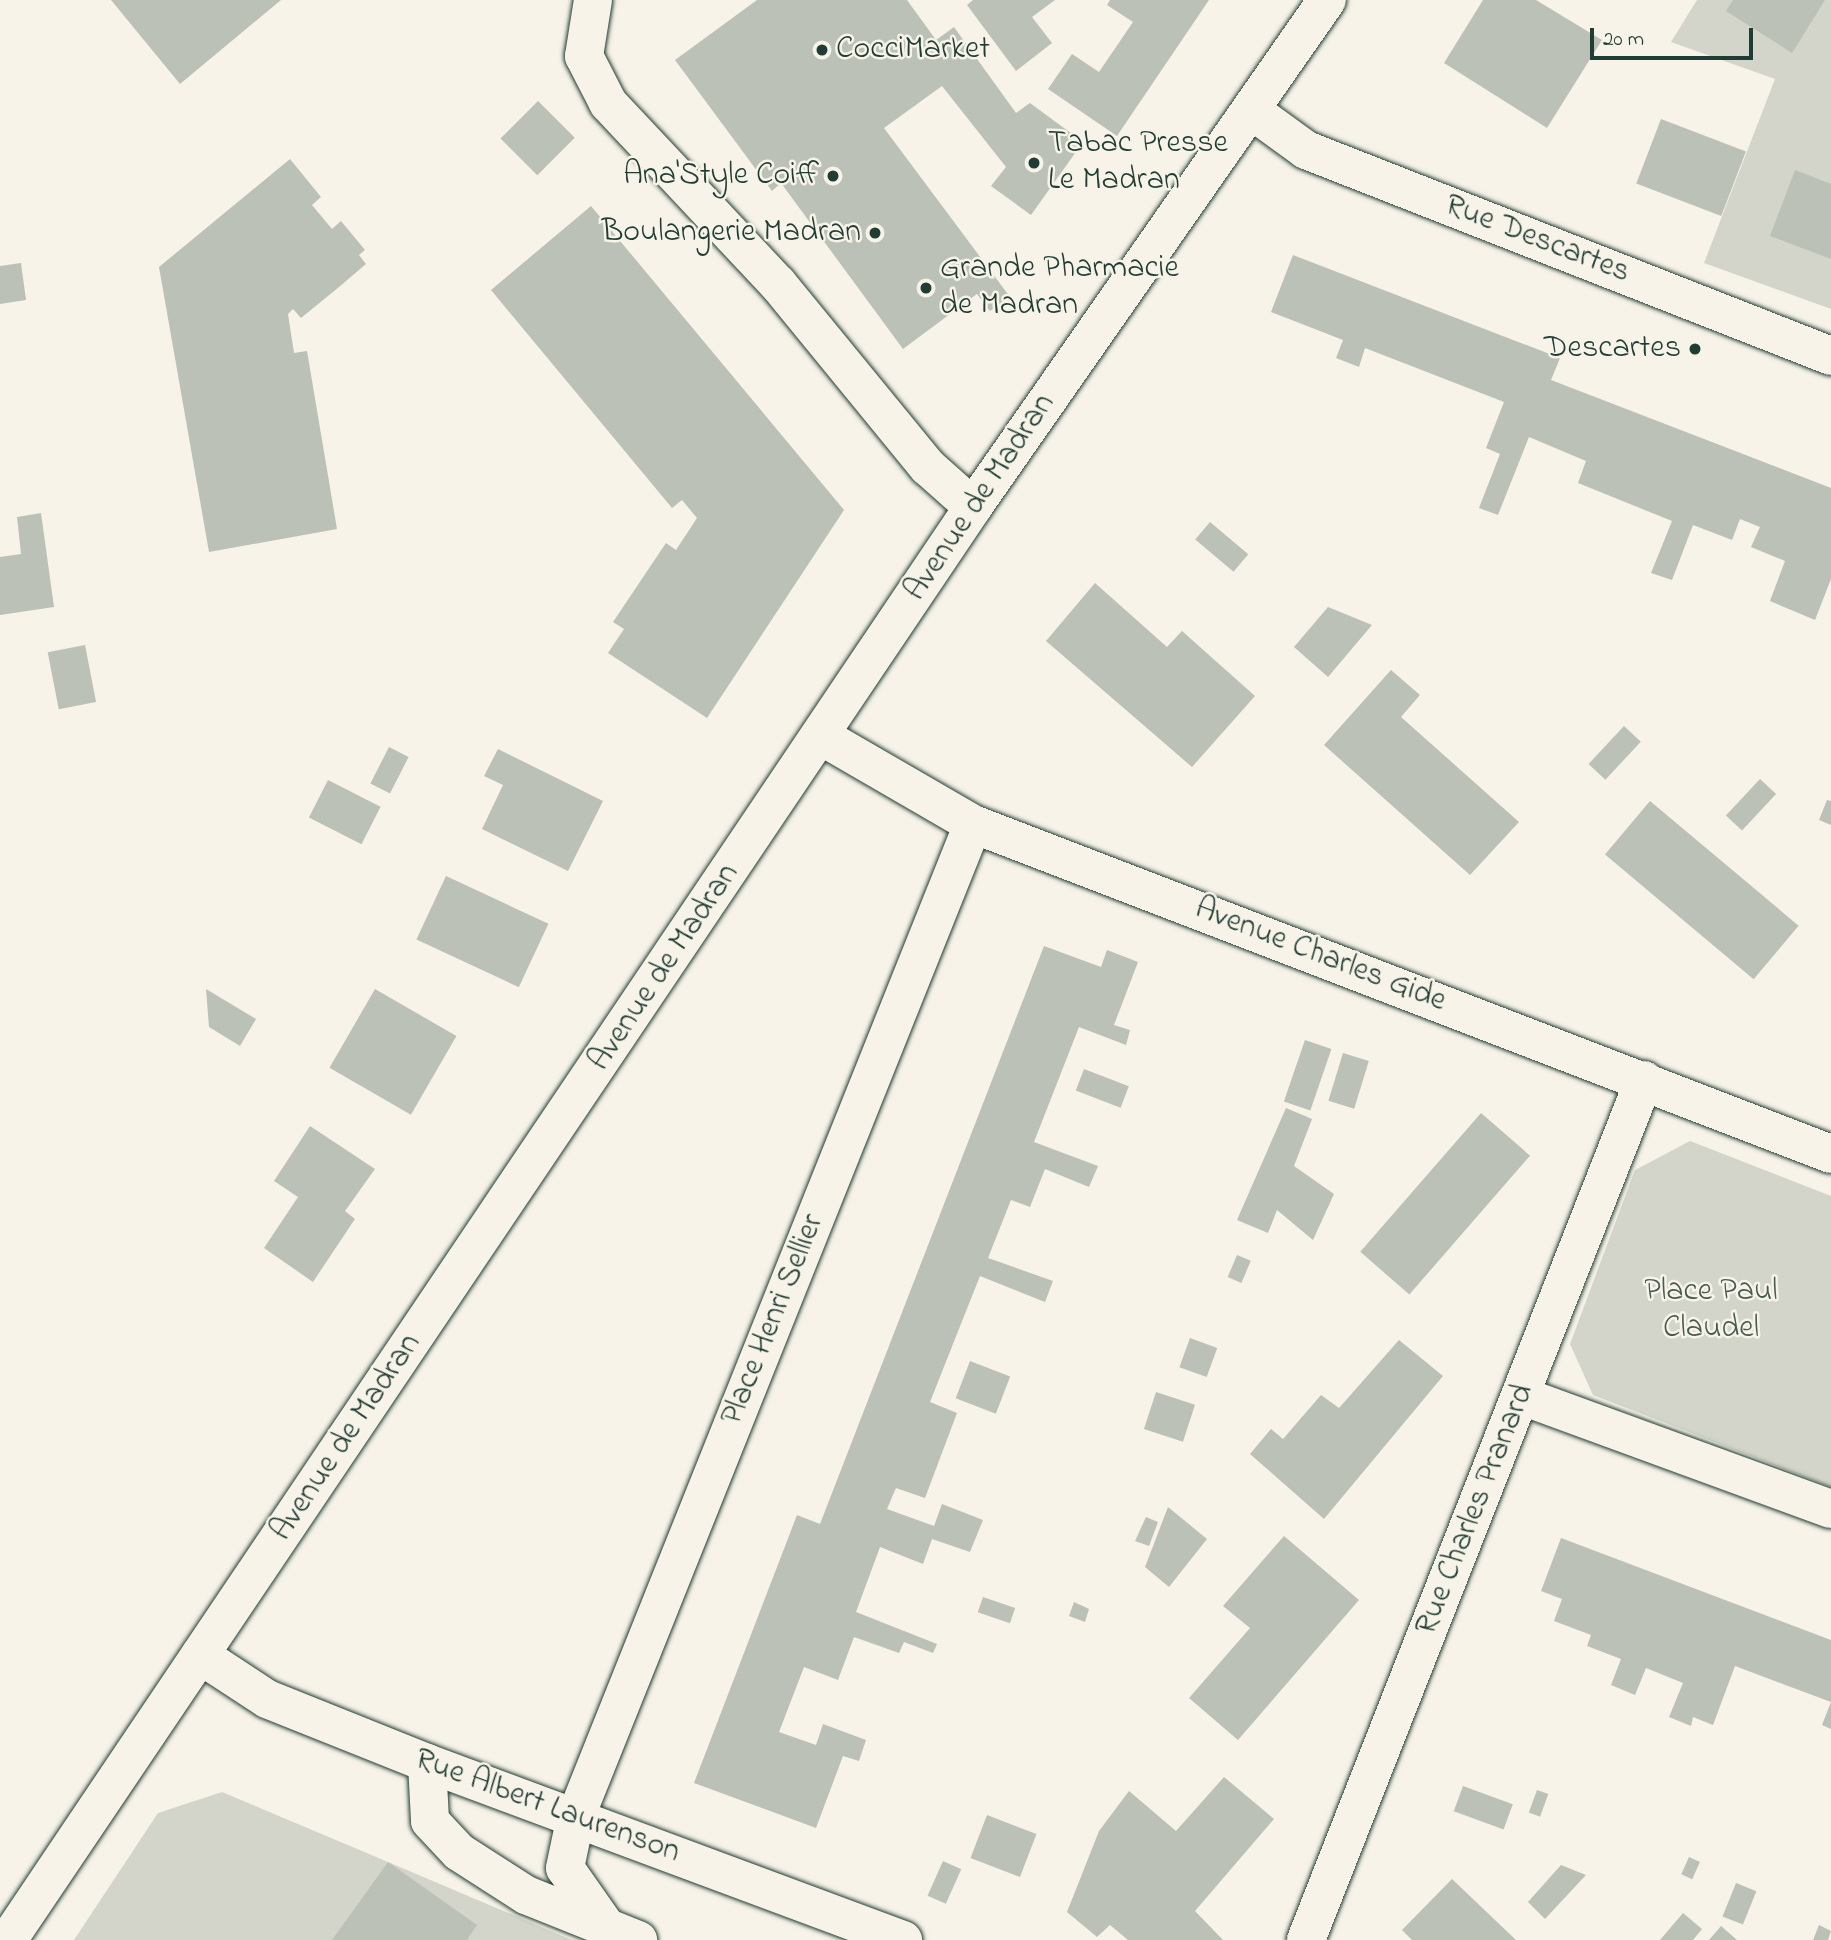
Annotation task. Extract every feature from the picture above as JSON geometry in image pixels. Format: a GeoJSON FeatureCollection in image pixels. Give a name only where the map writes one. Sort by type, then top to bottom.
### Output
{"type":"FeatureCollection","features":[{"type":"Feature","properties":{"kind":"street"},"geometry":{"type":"LineString","coordinates":[[593,0],[584,56],[608,103],[778,284],[928,467],[973,507]]}},
{"type":"Feature","properties":{"kind":"street","name":"Avenue de Madran"},"geometry":{"type":"LineString","coordinates":[[8,1940],[973,507],[1327,0]]}},
{"type":"Feature","properties":{"kind":"street","name":"Rue Descartes"},"geometry":{"type":"LineString","coordinates":[[1251,110],[1306,150],[1831,356]]}},
{"type":"Feature","properties":{"kind":"street","name":"Avenue Charles Gide"},"geometry":{"type":"LineString","coordinates":[[821,736],[973,824],[1831,1154]]}},
{"type":"Feature","properties":{"kind":"street","name":"Place Henri Sellier"},"geometry":{"type":"LineString","coordinates":[[623,1934],[565,1868],[576,1816],[973,824]]}},
{"type":"Feature","properties":{"kind":"street","name":"Rue Charles Pranard"},"geometry":{"type":"LineString","coordinates":[[1306,1940],[1644,1080]]}},
{"type":"Feature","properties":{"kind":"street"},"geometry":{"type":"LineString","coordinates":[[1522,1396],[1831,1509]]}},
{"type":"Feature","properties":{"kind":"street","name":"Rue Albert Laurenson"},"geometry":{"type":"LineString","coordinates":[[200,1655],[267,1699],[427,1763],[576,1816],[903,1940]]}},
{"type":"Feature","properties":{"kind":"street"},"geometry":{"type":"LineString","coordinates":[[427,1763],[430,1821],[459,1852],[526,1895],[623,1934]]}},
{"type":"Feature","properties":{"kind":"green space"},"geometry":{"type":"Polygon","coordinates":[[[1697,0],[1831,0],[1831,309],[1704,263],[1775,79],[1671,42],[1697,0]]]}},
{"type":"Feature","properties":{"kind":"green space","name":"Place Paul Claudel"},"geometry":{"type":"Polygon","coordinates":[[[1690,1141],[1831,1196],[1831,1487],[1593,1395],[1570,1344],[1635,1170],[1690,1141]]]}},
{"type":"Feature","properties":{"kind":"green space"},"geometry":{"type":"Polygon","coordinates":[[[222,1792],[572,1940],[74,1940],[158,1813],[222,1792]]]}},
{"type":"Feature","properties":{"kind":"building"},"geometry":{"type":"Polygon","coordinates":[[[111,0],[281,0],[180,84],[111,0]]]}},
{"type":"Feature","properties":{"kind":"building"},"geometry":{"type":"Polygon","coordinates":[[[757,0],[907,0],[936,40],[954,27],[1016,113],[1030,103],[1083,142],[1031,215],[991,186],[1006,167],[942,86],[884,128],[1010,297],[990,311],[977,294],[903,349],[781,183],[772,191],[675,60],[757,0]]]}},
{"type":"Feature","properties":{"kind":"building"},"geometry":{"type":"Polygon","coordinates":[[[973,0],[1055,0],[1032,17],[1052,43],[1016,71],[967,5],[973,0]]]}},
{"type":"Feature","properties":{"kind":"building"},"geometry":{"type":"Polygon","coordinates":[[[1110,0],[1209,0],[1117,136],[1048,89],[1072,54],[1099,72],[1133,22],[1107,5],[1110,0]]]}},
{"type":"Feature","properties":{"kind":"building"},"geometry":{"type":"Polygon","coordinates":[[[1483,0],[1536,0],[1602,40],[1547,128],[1444,63],[1483,0]]]}},
{"type":"Feature","properties":{"kind":"building"},"geometry":{"type":"Polygon","coordinates":[[[1733,0],[1825,0],[1792,53],[1726,11],[1733,0]]]}},
{"type":"Feature","properties":{"kind":"building"},"geometry":{"type":"Polygon","coordinates":[[[538,101],[575,138],[537,175],[501,138],[538,101]]]}},
{"type":"Feature","properties":{"kind":"building"},"geometry":{"type":"Polygon","coordinates":[[[1661,119],[1746,152],[1721,216],[1636,183],[1661,119]]]}},
{"type":"Feature","properties":{"kind":"building"},"geometry":{"type":"Polygon","coordinates":[[[290,159],[321,197],[312,205],[332,229],[341,221],[365,250],[359,255],[366,264],[339,287],[301,318],[293,309],[288,314],[294,353],[307,351],[337,529],[209,552],[159,267],[290,159]]]}},
{"type":"Feature","properties":{"kind":"building"},"geometry":{"type":"Polygon","coordinates":[[[1795,170],[1831,184],[1831,259],[1770,236],[1795,170]]]}},
{"type":"Feature","properties":{"kind":"building"},"geometry":{"type":"Polygon","coordinates":[[[591,206],[844,510],[707,718],[608,653],[624,629],[613,622],[666,543],[676,550],[697,518],[682,500],[672,508],[491,290],[591,206]]]}},
{"type":"Feature","properties":{"kind":"building"},"geometry":{"type":"Polygon","coordinates":[[[1293,255],[1560,358],[1551,380],[1831,488],[1831,579],[1815,620],[1770,601],[1785,561],[1751,547],[1760,527],[1740,519],[1732,540],[1693,525],[1672,580],[1651,573],[1672,521],[1578,483],[1586,461],[1529,437],[1498,515],[1479,508],[1500,454],[1486,448],[1504,402],[1365,348],[1359,367],[1336,358],[1343,340],[1271,312],[1293,255]]]}},
{"type":"Feature","properties":{"kind":"building"},"geometry":{"type":"Polygon","coordinates":[[[21,263],[26,300],[0,304],[0,266],[21,263]]]}},
{"type":"Feature","properties":{"kind":"building"},"geometry":{"type":"Polygon","coordinates":[[[41,513],[54,607],[0,615],[0,557],[21,554],[17,517],[41,513]]]}},
{"type":"Feature","properties":{"kind":"building"},"geometry":{"type":"Polygon","coordinates":[[[1210,522],[1248,554],[1234,572],[1195,540],[1210,522]]]}},
{"type":"Feature","properties":{"kind":"building"},"geometry":{"type":"Polygon","coordinates":[[[1095,583],[1167,647],[1182,631],[1255,696],[1192,767],[1046,641],[1095,583]]]}},
{"type":"Feature","properties":{"kind":"building"},"geometry":{"type":"Polygon","coordinates":[[[1328,607],[1372,625],[1328,677],[1294,647],[1328,607]]]}},
{"type":"Feature","properties":{"kind":"building"},"geometry":{"type":"Polygon","coordinates":[[[85,645],[96,702],[59,709],[48,652],[85,645]]]}},
{"type":"Feature","properties":{"kind":"building"},"geometry":{"type":"Polygon","coordinates":[[[1391,670],[1420,695],[1401,717],[1519,822],[1470,875],[1324,745],[1391,670]]]}},
{"type":"Feature","properties":{"kind":"building"},"geometry":{"type":"Polygon","coordinates":[[[1624,726],[1641,742],[1605,780],[1589,764],[1624,726]]]}},
{"type":"Feature","properties":{"kind":"building"},"geometry":{"type":"Polygon","coordinates":[[[389,747],[409,757],[390,794],[370,784],[389,747]]]}},
{"type":"Feature","properties":{"kind":"building"},"geometry":{"type":"Polygon","coordinates":[[[498,749],[603,801],[568,871],[482,829],[503,785],[484,776],[498,749]]]}},
{"type":"Feature","properties":{"kind":"building"},"geometry":{"type":"Polygon","coordinates":[[[1760,779],[1776,794],[1742,831],[1726,816],[1760,779]]]}},
{"type":"Feature","properties":{"kind":"building"},"geometry":{"type":"Polygon","coordinates":[[[328,780],[381,807],[362,844],[309,817],[328,780]]]}},
{"type":"Feature","properties":{"kind":"building"},"geometry":{"type":"Polygon","coordinates":[[[1827,800],[1831,801],[1831,825],[1819,820],[1827,800]]]}},
{"type":"Feature","properties":{"kind":"building"},"geometry":{"type":"Polygon","coordinates":[[[1650,801],[1799,926],[1754,979],[1605,855],[1650,801]]]}},
{"type":"Feature","properties":{"kind":"building"},"geometry":{"type":"Polygon","coordinates":[[[446,876],[548,924],[519,987],[416,939],[446,876]]]}},
{"type":"Feature","properties":{"kind":"building"},"geometry":{"type":"Polygon","coordinates":[[[1044,946],[1101,967],[1107,950],[1138,962],[1114,1025],[1130,1030],[1126,1045],[1079,1027],[1034,1142],[1098,1166],[1089,1187],[1045,1169],[1030,1207],[1011,1200],[988,1258],[1053,1281],[1045,1302],[980,1276],[930,1402],[957,1413],[925,1498],[896,1488],[887,1509],[934,1526],[942,1504],[983,1520],[970,1552],[932,1539],[923,1564],[880,1547],[856,1612],[937,1644],[933,1653],[904,1642],[899,1653],[854,1637],[838,1680],[804,1667],[779,1732],[816,1745],[823,1724],[866,1740],[859,1761],[843,1756],[816,1828],[694,1783],[797,1515],[820,1524],[1044,946]]]}},
{"type":"Feature","properties":{"kind":"building"},"geometry":{"type":"Polygon","coordinates":[[[206,989],[256,1019],[240,1046],[209,1027],[206,989]]]}},
{"type":"Feature","properties":{"kind":"building"},"geometry":{"type":"Polygon","coordinates":[[[375,989],[456,1036],[411,1115],[330,1068],[375,989]]]}},
{"type":"Feature","properties":{"kind":"building"},"geometry":{"type":"Polygon","coordinates":[[[1305,1040],[1331,1049],[1310,1111],[1284,1101],[1305,1040]]]}},
{"type":"Feature","properties":{"kind":"building"},"geometry":{"type":"Polygon","coordinates":[[[1343,1053],[1369,1061],[1354,1109],[1328,1101],[1343,1053]]]}},
{"type":"Feature","properties":{"kind":"building"},"geometry":{"type":"Polygon","coordinates":[[[1084,1069],[1129,1086],[1121,1108],[1076,1090],[1084,1069]]]}},
{"type":"Feature","properties":{"kind":"building"},"geometry":{"type":"Polygon","coordinates":[[[1286,1108],[1312,1119],[1294,1166],[1334,1194],[1313,1240],[1277,1210],[1268,1233],[1237,1220],[1286,1108]]]}},
{"type":"Feature","properties":{"kind":"building"},"geometry":{"type":"Polygon","coordinates":[[[1481,1113],[1530,1156],[1409,1295],[1360,1252],[1481,1113]]]}},
{"type":"Feature","properties":{"kind":"building"},"geometry":{"type":"Polygon","coordinates":[[[310,1126],[375,1169],[345,1211],[355,1219],[313,1282],[264,1248],[298,1197],[274,1181],[310,1126]]]}},
{"type":"Feature","properties":{"kind":"building"},"geometry":{"type":"Polygon","coordinates":[[[1237,1255],[1251,1261],[1241,1283],[1228,1277],[1237,1255]]]}},
{"type":"Feature","properties":{"kind":"building"},"geometry":{"type":"Polygon","coordinates":[[[1190,1338],[1217,1348],[1207,1377],[1179,1367],[1190,1338]]]}},
{"type":"Feature","properties":{"kind":"building"},"geometry":{"type":"Polygon","coordinates":[[[1399,1340],[1443,1376],[1324,1519],[1250,1454],[1271,1429],[1283,1439],[1321,1395],[1339,1408],[1399,1340]]]}},
{"type":"Feature","properties":{"kind":"building"},"geometry":{"type":"Polygon","coordinates":[[[970,1361],[1010,1376],[996,1414],[956,1398],[970,1361]]]}},
{"type":"Feature","properties":{"kind":"building"},"geometry":{"type":"Polygon","coordinates":[[[1156,1392],[1195,1405],[1183,1442],[1144,1429],[1156,1392]]]}},
{"type":"Feature","properties":{"kind":"building"},"geometry":{"type":"Polygon","coordinates":[[[1168,1507],[1207,1539],[1169,1587],[1145,1567],[1168,1507]]]}},
{"type":"Feature","properties":{"kind":"building"},"geometry":{"type":"Polygon","coordinates":[[[1146,1517],[1158,1522],[1149,1546],[1135,1541],[1146,1517]]]}},
{"type":"Feature","properties":{"kind":"building"},"geometry":{"type":"Polygon","coordinates":[[[1284,1536],[1359,1600],[1238,1740],[1189,1698],[1250,1628],[1223,1606],[1284,1536]]]}},
{"type":"Feature","properties":{"kind":"building"},"geometry":{"type":"Polygon","coordinates":[[[1561,1538],[1831,1640],[1831,1702],[1735,1666],[1713,1725],[1693,1717],[1691,1726],[1669,1717],[1683,1683],[1646,1668],[1635,1695],[1611,1685],[1621,1659],[1587,1646],[1591,1635],[1554,1621],[1562,1599],[1541,1591],[1561,1538]]]}},
{"type":"Feature","properties":{"kind":"building"},"geometry":{"type":"Polygon","coordinates":[[[983,1597],[1015,1608],[1010,1623],[978,1612],[983,1597]]]}},
{"type":"Feature","properties":{"kind":"building"},"geometry":{"type":"Polygon","coordinates":[[[1074,1602],[1089,1609],[1085,1622],[1069,1616],[1074,1602]]]}},
{"type":"Feature","properties":{"kind":"building"},"geometry":{"type":"Polygon","coordinates":[[[1831,1702],[1831,1729],[1822,1725],[1831,1702]]]}},
{"type":"Feature","properties":{"kind":"building"},"geometry":{"type":"Polygon","coordinates":[[[1224,1777],[1274,1819],[1195,1911],[1223,1940],[1128,1940],[1110,1925],[1097,1937],[1067,1912],[1099,1831],[1129,1791],[1176,1831],[1224,1777]]]}},
{"type":"Feature","properties":{"kind":"building"},"geometry":{"type":"Polygon","coordinates":[[[1463,1786],[1513,1804],[1504,1829],[1454,1811],[1463,1786]]]}},
{"type":"Feature","properties":{"kind":"building"},"geometry":{"type":"Polygon","coordinates":[[[1537,1790],[1548,1794],[1540,1817],[1529,1813],[1537,1790]]]}},
{"type":"Feature","properties":{"kind":"building"},"geometry":{"type":"Polygon","coordinates":[[[987,1815],[1036,1834],[1020,1877],[971,1858],[987,1815]]]}},
{"type":"Feature","properties":{"kind":"building"},"geometry":{"type":"Polygon","coordinates":[[[1689,1857],[1700,1862],[1692,1879],[1681,1874],[1689,1857]]]}},
{"type":"Feature","properties":{"kind":"building"},"geometry":{"type":"Polygon","coordinates":[[[943,1861],[961,1869],[946,1904],[928,1896],[943,1861]]]}},
{"type":"Feature","properties":{"kind":"building"},"geometry":{"type":"Polygon","coordinates":[[[388,1862],[477,1925],[467,1940],[332,1940],[388,1862]]]}},
{"type":"Feature","properties":{"kind":"building"},"geometry":{"type":"Polygon","coordinates":[[[1561,1865],[1586,1875],[1545,1919],[1528,1902],[1561,1865]]]}},
{"type":"Feature","properties":{"kind":"building"},"geometry":{"type":"Polygon","coordinates":[[[1452,1879],[1516,1940],[1412,1940],[1402,1930],[1452,1879]]]}},
{"type":"Feature","properties":{"kind":"building"},"geometry":{"type":"Polygon","coordinates":[[[1736,1883],[1756,1891],[1743,1925],[1723,1916],[1736,1883]]]}},
{"type":"Feature","properties":{"kind":"building"},"geometry":{"type":"Polygon","coordinates":[[[1683,1913],[1702,1929],[1693,1940],[1660,1940],[1683,1913]]]}},
{"type":"Feature","properties":{"kind":"building"},"geometry":{"type":"Polygon","coordinates":[[[1819,1925],[1831,1931],[1828,1940],[1813,1940],[1819,1925]]]}},
{"type":"Feature","properties":{"kind":"building"},"geometry":{"type":"Polygon","coordinates":[[[1721,1926],[1737,1940],[1709,1940],[1721,1926]]]}},
{"type":"Feature","properties":{"kind":"place","name":"CocciMarket"},"geometry":{"type":"Point","coordinates":[822,50]}},
{"type":"Feature","properties":{"kind":"place","name":"Tabac Presse Le Madran"},"geometry":{"type":"Point","coordinates":[1034,163]}},
{"type":"Feature","properties":{"kind":"place","name":"Ana'Style Coiff"},"geometry":{"type":"Point","coordinates":[833,176]}},
{"type":"Feature","properties":{"kind":"place","name":"Boulangerie Madran"},"geometry":{"type":"Point","coordinates":[875,233]}},
{"type":"Feature","properties":{"kind":"place","name":"Grande Pharmacie de Madran"},"geometry":{"type":"Point","coordinates":[926,288]}},
{"type":"Feature","properties":{"kind":"place","name":"Descartes"},"geometry":{"type":"Point","coordinates":[1695,349]}}]}
